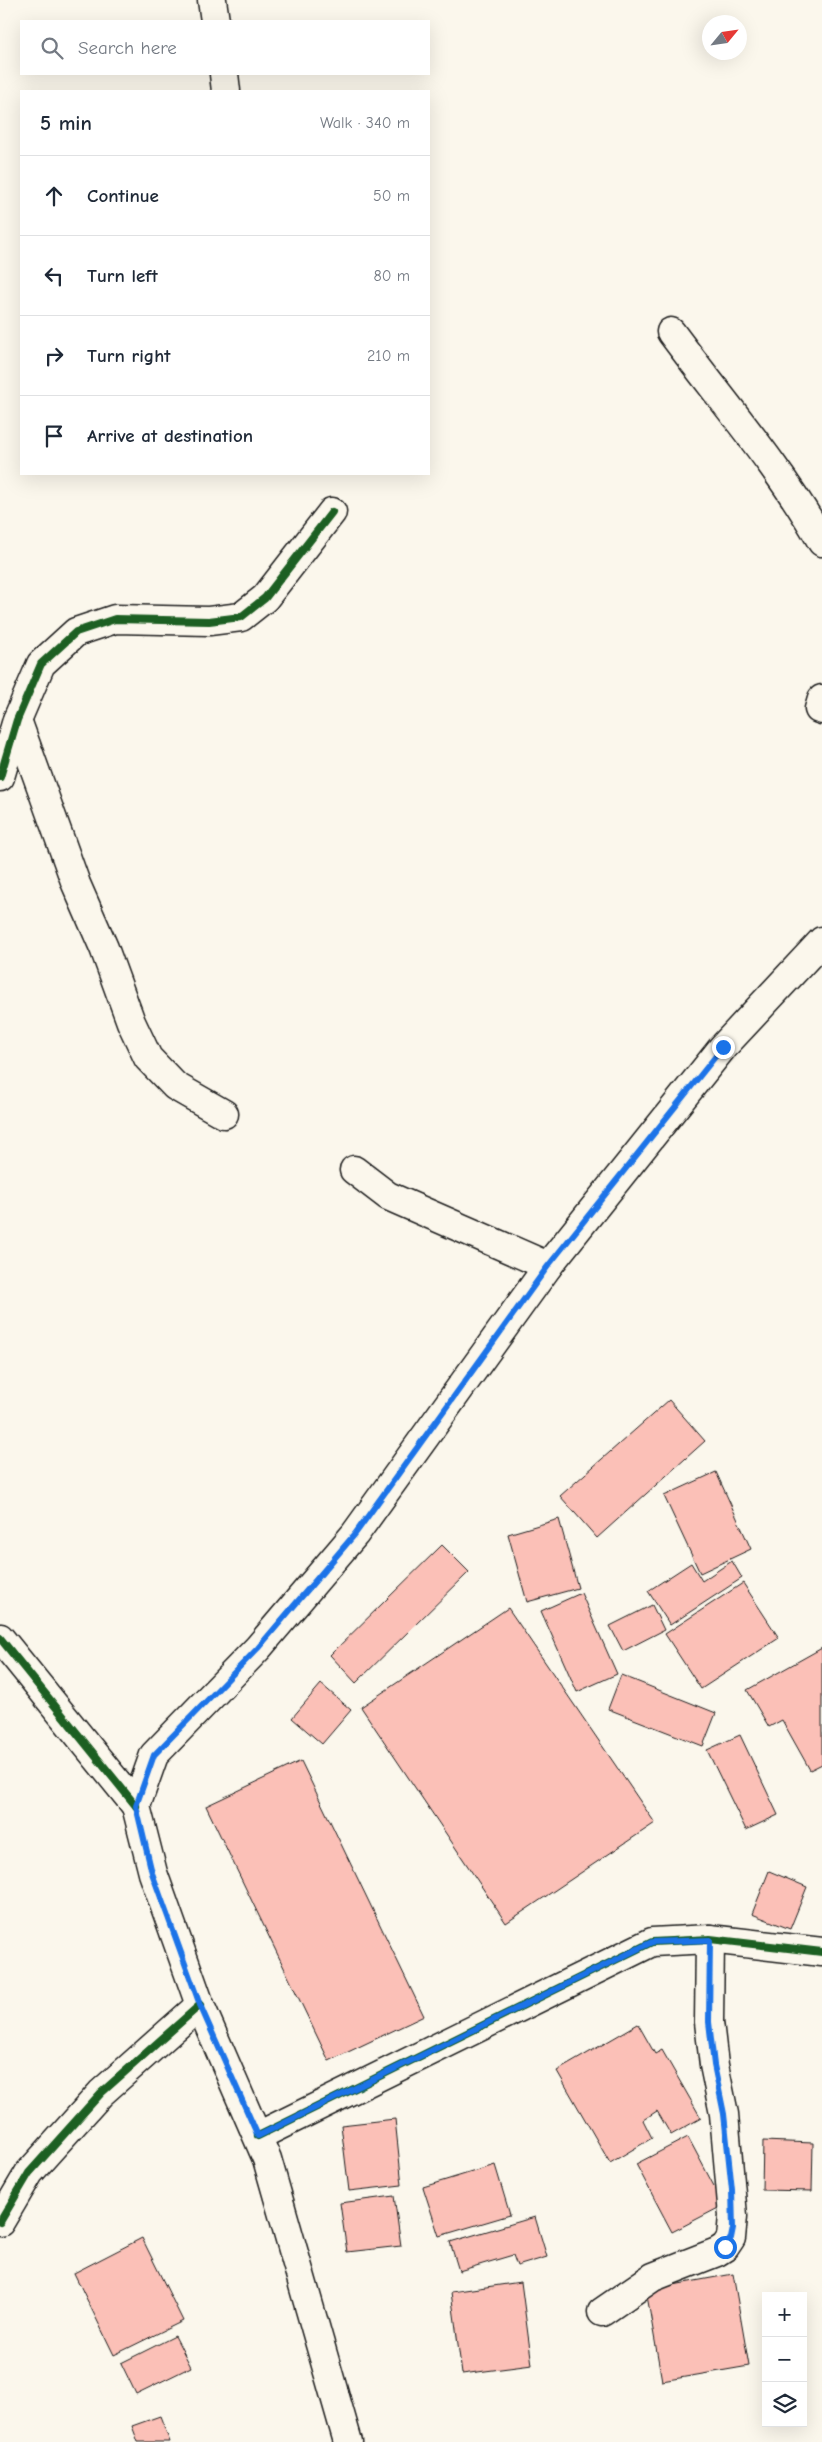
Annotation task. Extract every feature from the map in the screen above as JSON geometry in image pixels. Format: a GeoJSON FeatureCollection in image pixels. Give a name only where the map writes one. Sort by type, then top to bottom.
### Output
{"type":"FeatureCollection","features":[{"type":"Feature","properties":{"kind":"main road"},"geometry":{"type":"LineString","coordinates":[[212,0],[215,20]]}},
{"type":"Feature","properties":{"kind":"main road"},"geometry":{"type":"LineString","coordinates":[[224,75],[226,90]]}},
{"type":"Feature","properties":{"kind":"main road"},"geometry":{"type":"LineString","coordinates":[[671,332],[768,457],[801,505],[822,542]]}},
{"type":"Feature","properties":{"kind":"main road"},"geometry":{"type":"LineString","coordinates":[[0,777],[17,720],[41,664],[76,632],[116,619],[209,620],[241,617],[265,598],[332,512]]}},
{"type":"Feature","properties":{"kind":"main road"},"geometry":{"type":"LineString","coordinates":[[822,699],[819,709],[822,710]]}},
{"type":"Feature","properties":{"kind":"main road"},"geometry":{"type":"LineString","coordinates":[[17,720],[76,884],[104,948],[131,1022],[148,1058],[175,1086],[224,1114]]}},
{"type":"Feature","properties":{"kind":"main road"},"geometry":{"type":"LineString","coordinates":[[136,1806],[154,1755],[258,1648],[355,1534],[548,1266],[723,1047],[822,941]]}},
{"type":"Feature","properties":{"kind":"main road"},"geometry":{"type":"LineString","coordinates":[[354,1170],[388,1196],[548,1266]]}},
{"type":"Feature","properties":{"kind":"main road"},"geometry":{"type":"LineString","coordinates":[[0,1638],[136,1806],[152,1873],[200,2005],[267,2159],[348,2442]]}},
{"type":"Feature","properties":{"kind":"main road"},"geometry":{"type":"LineString","coordinates":[[258,2136],[652,1942],[710,1940],[822,1952]]}},
{"type":"Feature","properties":{"kind":"main road"},"geometry":{"type":"LineString","coordinates":[[602,2312],[653,2278],[717,2252],[725,2247],[731,2238],[733,2216],[724,2114],[714,2065],[709,2022],[710,1940]]}},
{"type":"Feature","properties":{"kind":"main road"},"geometry":{"type":"LineString","coordinates":[[0,2222],[29,2173],[101,2092],[200,2005]]}},
{"type":"Feature","properties":{"kind":"building"},"geometry":{"type":"Polygon","coordinates":[[[669,1400],[705,1441],[597,1538],[560,1496],[669,1400]]]}},
{"type":"Feature","properties":{"kind":"building"},"geometry":{"type":"Polygon","coordinates":[[[716,1472],[751,1549],[700,1573],[664,1496],[716,1472]]]}},
{"type":"Feature","properties":{"kind":"building"},"geometry":{"type":"Polygon","coordinates":[[[559,1519],[578,1588],[527,1602],[508,1534],[559,1519]]]}},
{"type":"Feature","properties":{"kind":"building"},"geometry":{"type":"Polygon","coordinates":[[[442,1545],[469,1572],[356,1683],[330,1655],[442,1545]]]}},
{"type":"Feature","properties":{"kind":"building"},"geometry":{"type":"Polygon","coordinates":[[[732,1561],[742,1578],[670,1625],[648,1591],[691,1563],[702,1581],[732,1561]]]}},
{"type":"Feature","properties":{"kind":"building"},"geometry":{"type":"Polygon","coordinates":[[[743,1583],[779,1638],[701,1689],[665,1634],[743,1583]]]}},
{"type":"Feature","properties":{"kind":"building"},"geometry":{"type":"Polygon","coordinates":[[[581,1593],[617,1674],[577,1692],[541,1611],[581,1593]]]}},
{"type":"Feature","properties":{"kind":"building"},"geometry":{"type":"Polygon","coordinates":[[[652,1605],[664,1630],[623,1651],[610,1626],[652,1605]]]}},
{"type":"Feature","properties":{"kind":"building"},"geometry":{"type":"Polygon","coordinates":[[[508,1608],[655,1823],[506,1923],[361,1707],[508,1608]]]}},
{"type":"Feature","properties":{"kind":"building"},"geometry":{"type":"Polygon","coordinates":[[[822,1648],[822,1764],[810,1770],[782,1720],[769,1727],[747,1690],[822,1648]]]}},
{"type":"Feature","properties":{"kind":"building"},"geometry":{"type":"Polygon","coordinates":[[[621,1675],[716,1713],[703,1746],[608,1709],[621,1675]]]}},
{"type":"Feature","properties":{"kind":"building"},"geometry":{"type":"Polygon","coordinates":[[[321,1684],[351,1710],[322,1744],[292,1718],[321,1684]]]}},
{"type":"Feature","properties":{"kind":"building"},"geometry":{"type":"Polygon","coordinates":[[[740,1735],[778,1815],[746,1830],[707,1750],[740,1735]]]}},
{"type":"Feature","properties":{"kind":"building"},"geometry":{"type":"Polygon","coordinates":[[[301,1761],[424,2016],[329,2061],[206,1806],[301,1761]]]}},
{"type":"Feature","properties":{"kind":"building"},"geometry":{"type":"Polygon","coordinates":[[[769,1871],[807,1887],[790,1929],[752,1914],[769,1871]]]}},
{"type":"Feature","properties":{"kind":"building"},"geometry":{"type":"Polygon","coordinates":[[[638,2024],[655,2054],[662,2050],[701,2118],[671,2135],[657,2111],[643,2120],[652,2138],[610,2163],[557,2071],[638,2024]]]}},
{"type":"Feature","properties":{"kind":"building"},"geometry":{"type":"Polygon","coordinates":[[[395,2119],[402,2185],[349,2191],[341,2125],[395,2119]]]}},
{"type":"Feature","properties":{"kind":"building"},"geometry":{"type":"Polygon","coordinates":[[[688,2137],[724,2205],[672,2232],[636,2164],[688,2137]]]}},
{"type":"Feature","properties":{"kind":"building"},"geometry":{"type":"Polygon","coordinates":[[[763,2141],[813,2143],[812,2191],[762,2190],[763,2141]]]}},
{"type":"Feature","properties":{"kind":"building"},"geometry":{"type":"Polygon","coordinates":[[[495,2165],[510,2215],[439,2236],[423,2187],[495,2165]]]}},
{"type":"Feature","properties":{"kind":"building"},"geometry":{"type":"Polygon","coordinates":[[[394,2196],[401,2246],[347,2252],[340,2203],[394,2196]]]}},
{"type":"Feature","properties":{"kind":"building"},"geometry":{"type":"Polygon","coordinates":[[[535,2217],[547,2257],[517,2266],[513,2255],[459,2271],[450,2242],[535,2217]]]}},
{"type":"Feature","properties":{"kind":"building"},"geometry":{"type":"Polygon","coordinates":[[[142,2238],[183,2321],[114,2355],[74,2273],[142,2238]]]}},
{"type":"Feature","properties":{"kind":"building"},"geometry":{"type":"Polygon","coordinates":[[[733,2274],[749,2366],[662,2381],[646,2290],[733,2274]]]}},
{"type":"Feature","properties":{"kind":"building"},"geometry":{"type":"Polygon","coordinates":[[[521,2282],[532,2365],[462,2374],[451,2292],[521,2282]]]}},
{"type":"Feature","properties":{"kind":"building"},"geometry":{"type":"Polygon","coordinates":[[[175,2336],[191,2367],[136,2394],[121,2363],[175,2336]]]}},
{"type":"Feature","properties":{"kind":"building"},"geometry":{"type":"Polygon","coordinates":[[[160,2416],[170,2442],[138,2442],[132,2426],[160,2416]]]}},
{"type":"Feature","properties":{"kind":"cycle path"},"geometry":{"type":"LineString","coordinates":[[0,777],[17,720],[41,664],[76,632],[115,619],[209,621],[241,617],[265,598],[332,512]]}},
{"type":"Feature","properties":{"kind":"cycle path"},"geometry":{"type":"LineString","coordinates":[[0,1638],[136,1806]]}},
{"type":"Feature","properties":{"kind":"cycle path"},"geometry":{"type":"LineString","coordinates":[[258,2136],[652,1942],[710,1939],[822,1952]]}},
{"type":"Feature","properties":{"kind":"cycle path"},"geometry":{"type":"LineString","coordinates":[[0,2222],[29,2173],[101,2093],[200,2005]]}},
{"type":"Feature","properties":{"kind":"route"},"geometry":{"type":"LineString","coordinates":[[723,1047],[548,1266],[355,1534],[258,1648],[154,1755],[136,1806],[152,1873],[200,2005],[258,2136],[652,1942],[710,1940],[708,1978],[709,2022],[714,2065],[724,2114],[732,2190],[733,2228],[731,2238],[725,2247]]}}]}
